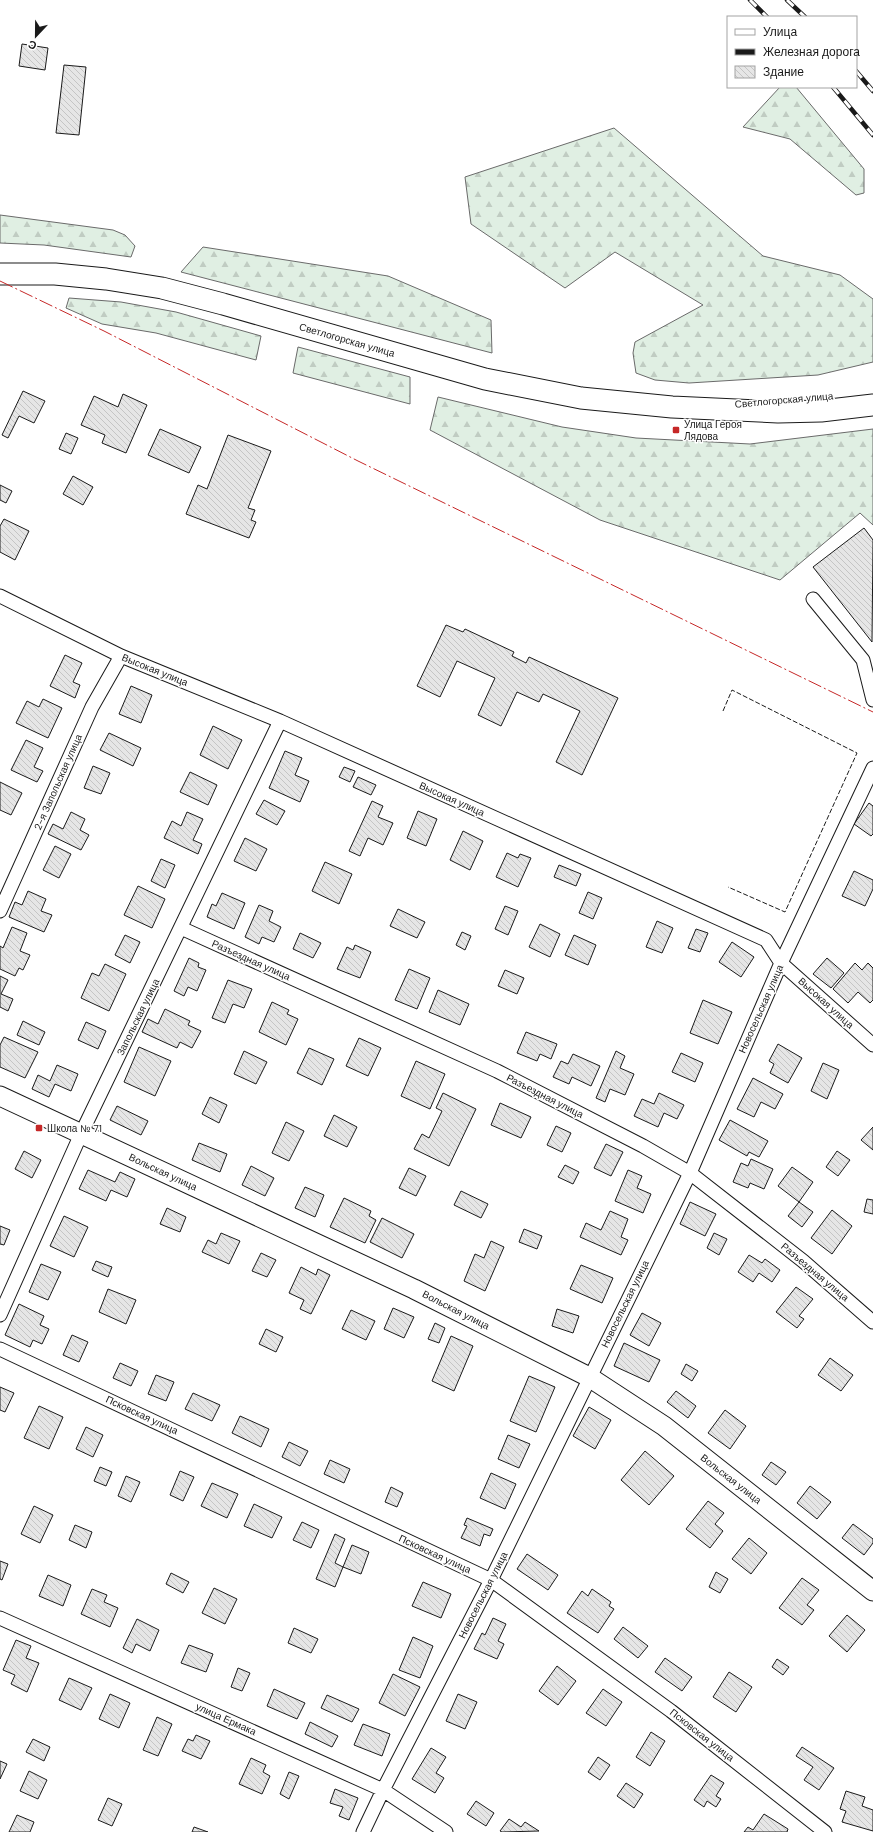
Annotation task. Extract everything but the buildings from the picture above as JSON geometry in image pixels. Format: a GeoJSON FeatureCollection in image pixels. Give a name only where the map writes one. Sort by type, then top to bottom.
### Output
{"type":"FeatureCollection","features":[{"type":"Feature","properties":{"kind":"main road","name":"Светлогорская улица"},"geometry":{"type":"LineString","coordinates":[[0,274],[54,274],[106,279],[162,288],[485,379],[581,398],[695,408],[778,412],[821,411],[873,405]]}},
{"type":"Feature","properties":{"kind":"main road","name":"Светлогорская улица"},"geometry":{"type":"LineString","coordinates":[[695,408],[873,391]]}},
{"type":"Feature","properties":{"kind":"street","name":"Высокая улица"},"geometry":{"type":"LineString","coordinates":[[0,596],[121,656],[280,721],[766,940],[781,963],[873,1045]]}},
{"type":"Feature","properties":{"kind":"street"},"geometry":{"type":"LineString","coordinates":[[813,599],[864,660],[873,700]]}},
{"type":"Feature","properties":{"kind":"street","name":"2-я Запольская улица"},"geometry":{"type":"LineString","coordinates":[[0,911],[92,707],[121,656]]}},
{"type":"Feature","properties":{"kind":"street","name":"Запольская улица"},"geometry":{"type":"LineString","coordinates":[[0,1315],[81,1134],[280,721]]}},
{"type":"Feature","properties":{"kind":"street","name":"Новосельская улица"},"geometry":{"type":"LineString","coordinates":[[363,1832],[491,1580],[690,1173],[781,963],[873,768]]}},
{"type":"Feature","properties":{"kind":"street","name":"Разъездная улица"},"geometry":{"type":"LineString","coordinates":[[181,928],[497,1071],[643,1146],[690,1173],[803,1261],[873,1322]]}},
{"type":"Feature","properties":{"kind":"street","name":"Вольская улица"},"geometry":{"type":"LineString","coordinates":[[0,1096],[414,1289],[589,1377],[664,1426],[873,1591]]}},
{"type":"Feature","properties":{"kind":"street","name":"Псковская улица"},"geometry":{"type":"LineString","coordinates":[[0,1349],[491,1580],[671,1711],[825,1832]]}},
{"type":"Feature","properties":{"kind":"street","name":"улица Ермака"},"geometry":{"type":"LineString","coordinates":[[0,1618],[383,1790],[446,1832]]}},
{"type":"Feature","properties":{"kind":"green space"},"geometry":{"type":"Polygon","coordinates":[[[779,88],[797,88],[864,169],[864,193],[856,195],[790,139],[743,127],[779,88]]]}},
{"type":"Feature","properties":{"kind":"green space"},"geometry":{"type":"Polygon","coordinates":[[[614,128],[763,256],[840,275],[873,299],[873,362],[818,375],[689,383],[655,380],[636,373],[633,353],[635,342],[703,305],[615,252],[565,288],[471,224],[465,177],[614,128]]]}},
{"type":"Feature","properties":{"kind":"green space"},"geometry":{"type":"Polygon","coordinates":[[[0,215],[113,230],[125,235],[135,246],[131,257],[44,245],[0,243],[0,215]]]}},
{"type":"Feature","properties":{"kind":"green space"},"geometry":{"type":"Polygon","coordinates":[[[203,247],[388,276],[491,320],[492,353],[181,272],[203,247]]]}},
{"type":"Feature","properties":{"kind":"green space"},"geometry":{"type":"Polygon","coordinates":[[[69,298],[121,302],[176,312],[261,336],[256,360],[156,333],[102,324],[66,308],[69,298]]]}},
{"type":"Feature","properties":{"kind":"green space"},"geometry":{"type":"Polygon","coordinates":[[[298,347],[410,377],[410,404],[293,373],[298,347]]]}},
{"type":"Feature","properties":{"kind":"green space"},"geometry":{"type":"Polygon","coordinates":[[[438,397],[562,427],[636,438],[750,444],[873,429],[873,525],[860,513],[780,580],[600,520],[430,430],[438,397]]]}},
{"type":"Feature","properties":{"kind":"railway"},"geometry":{"type":"LineString","coordinates":[[750,0],[766,16]]}},
{"type":"Feature","properties":{"kind":"railway"},"geometry":{"type":"LineString","coordinates":[[787,0],[804,16]]}},
{"type":"Feature","properties":{"kind":"railway"},"geometry":{"type":"LineString","coordinates":[[857,72],[873,91]]}},
{"type":"Feature","properties":{"kind":"railway"},"geometry":{"type":"LineString","coordinates":[[834,88],[873,135]]}},
{"type":"Feature","properties":{"kind":"fence"},"geometry":{"type":"LineString","coordinates":[[723,711],[732,690],[857,753],[785,912],[728,887]]}},
{"type":"Feature","properties":{"kind":"power"},"geometry":{"type":"LineString","coordinates":[[0,281],[104,331],[358,461],[873,712]]}},
{"type":"Feature","properties":{"kind":"place","name":"Улица Героя Лядова"},"geometry":{"type":"Point","coordinates":[676,430]}},
{"type":"Feature","properties":{"kind":"place","name":"Школа № 71"},"geometry":{"type":"Point","coordinates":[39,1128]}}]}
